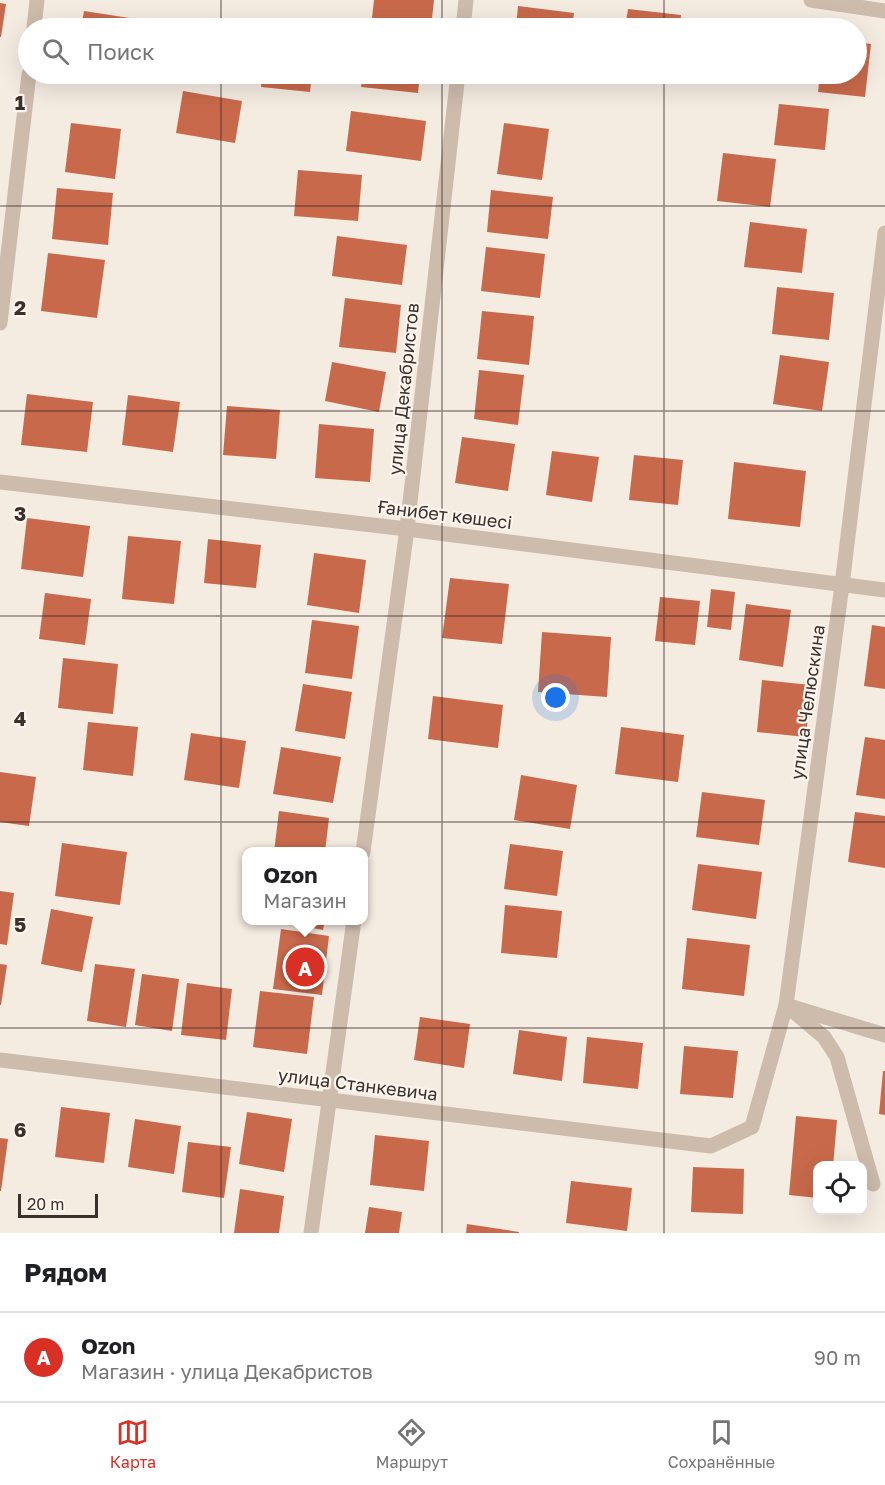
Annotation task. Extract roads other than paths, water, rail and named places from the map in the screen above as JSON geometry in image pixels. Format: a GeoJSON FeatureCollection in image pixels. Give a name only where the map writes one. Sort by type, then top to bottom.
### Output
{"type":"FeatureCollection","features":[{"type":"Feature","properties":{"kind":"street"},"geometry":{"type":"LineString","coordinates":[[35,18],[37,0]]}},
{"type":"Feature","properties":{"kind":"street"},"geometry":{"type":"LineString","coordinates":[[464,18],[466,0]]}},
{"type":"Feature","properties":{"kind":"street"},"geometry":{"type":"LineString","coordinates":[[811,0],[885,11]]}},
{"type":"Feature","properties":{"kind":"street"},"geometry":{"type":"LineString","coordinates":[[0,323],[28,84]]}},
{"type":"Feature","properties":{"kind":"street","name":"улица Декабристов"},"geometry":{"type":"LineString","coordinates":[[364,847],[407,529],[457,84]]}},
{"type":"Feature","properties":{"kind":"street","name":"улица Челюскина"},"geometry":{"type":"LineString","coordinates":[[711,1146],[752,1127],[786,1005],[842,585],[885,233]]}},
{"type":"Feature","properties":{"kind":"street","name":"Ғанибет көшесі"},"geometry":{"type":"LineString","coordinates":[[0,482],[407,529],[885,590]]}},
{"type":"Feature","properties":{"kind":"street"},"geometry":{"type":"LineString","coordinates":[[311,1233],[353,925]]}},
{"type":"Feature","properties":{"kind":"street"},"geometry":{"type":"LineString","coordinates":[[786,1005],[885,1035]]}},
{"type":"Feature","properties":{"kind":"street"},"geometry":{"type":"LineString","coordinates":[[786,1005],[824,1036],[837,1057],[873,1184]]}},
{"type":"Feature","properties":{"kind":"street","name":"улица Станкевича"},"geometry":{"type":"LineString","coordinates":[[0,1060],[711,1146]]}},
{"type":"Feature","properties":{"kind":"place","name":"Ozon"},"geometry":{"type":"Point","coordinates":[305,967]}}]}
